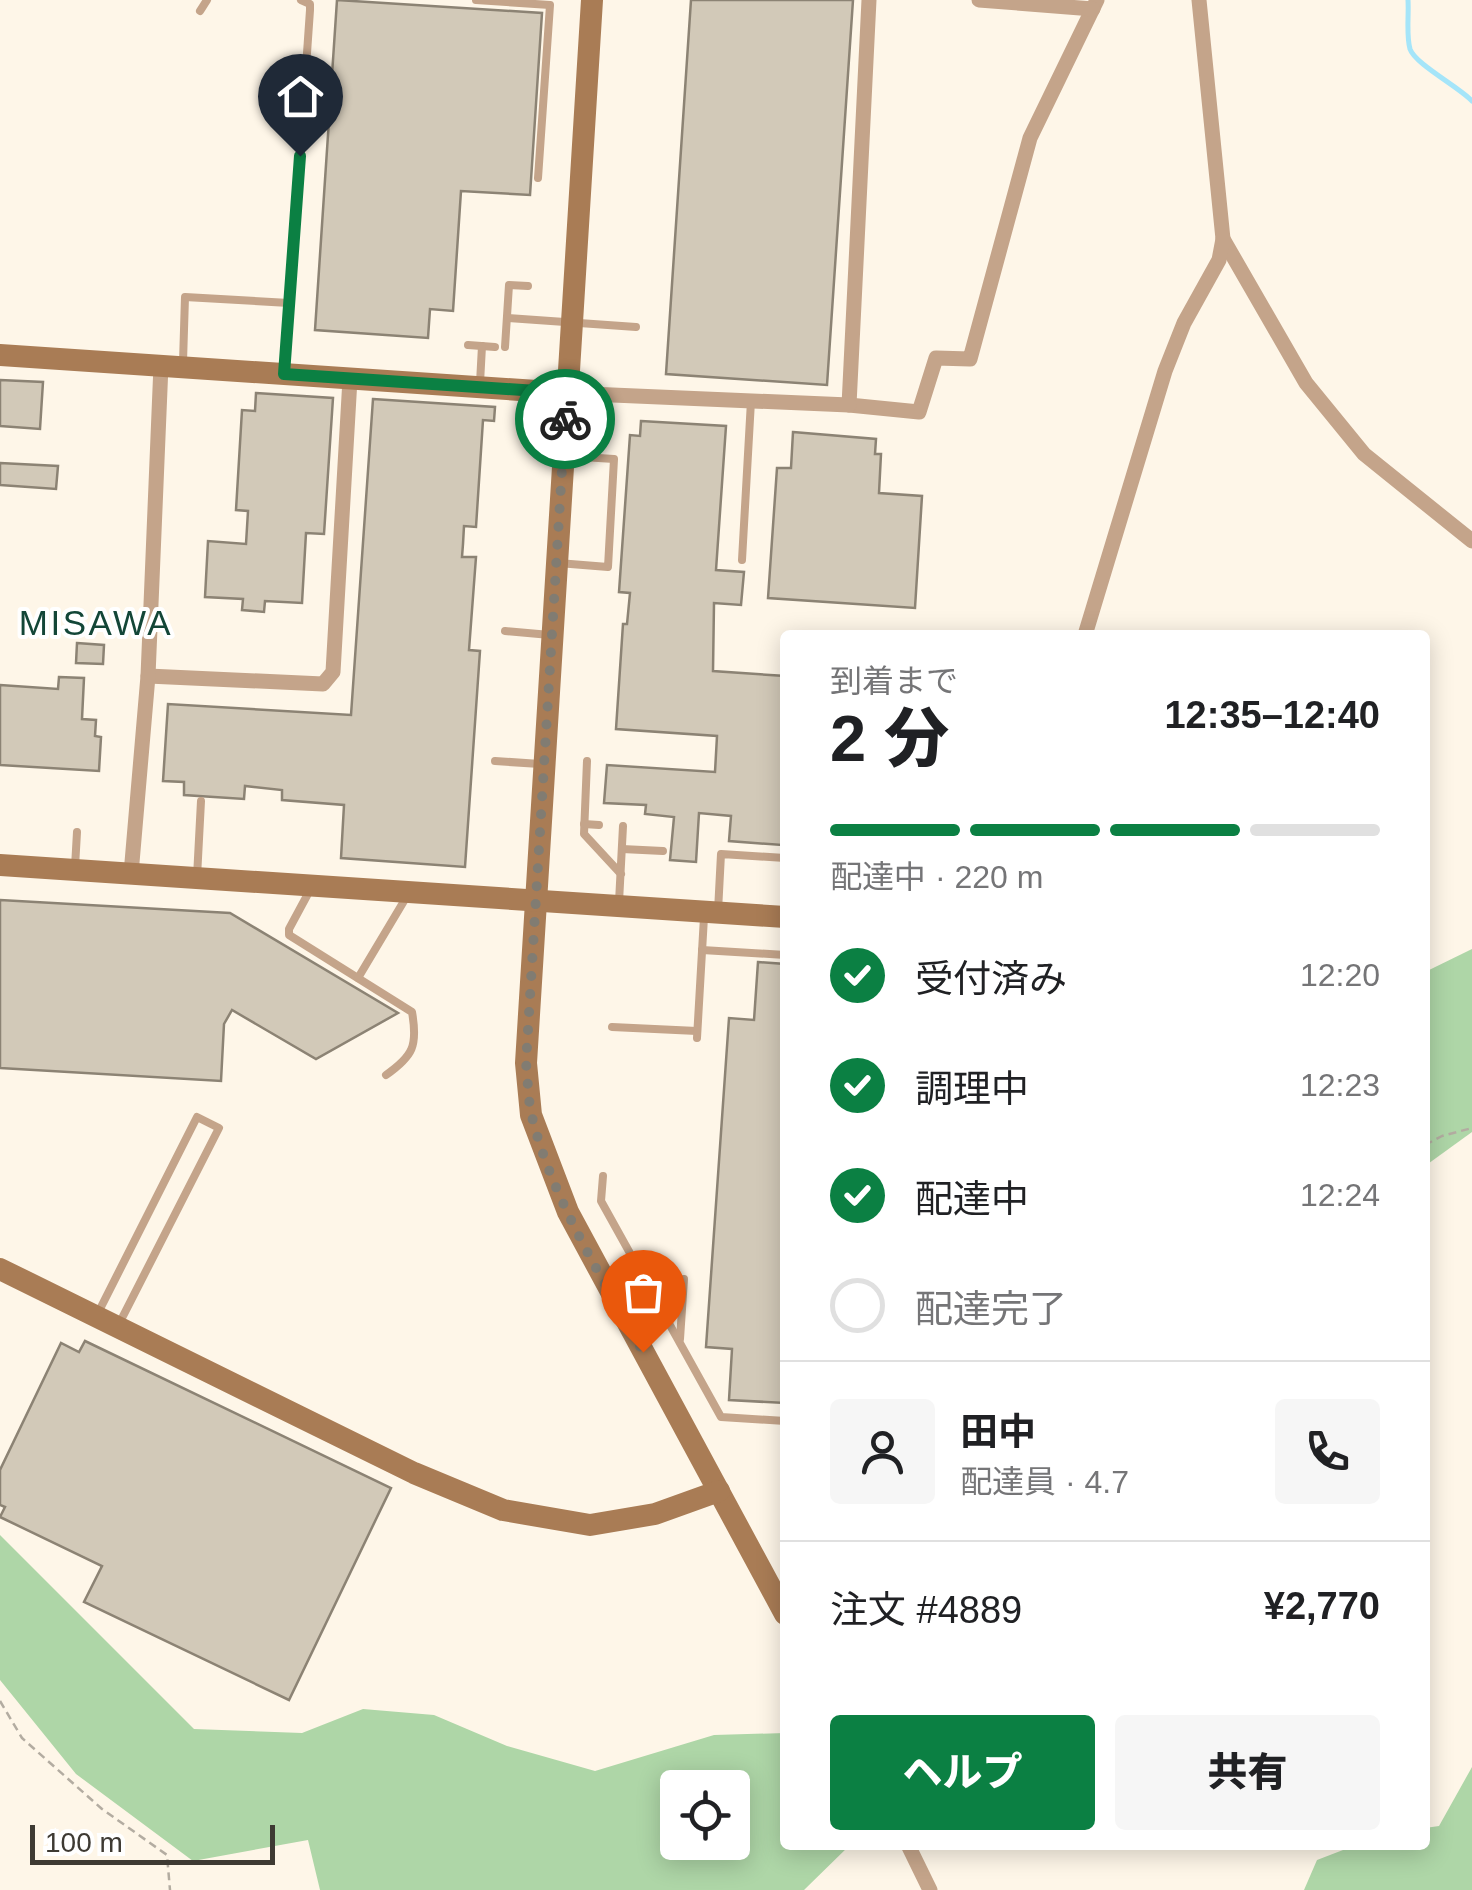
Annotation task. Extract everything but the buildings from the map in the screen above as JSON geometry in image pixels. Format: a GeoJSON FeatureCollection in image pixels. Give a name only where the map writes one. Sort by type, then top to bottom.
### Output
{"type":"FeatureCollection","features":[{"type":"Feature","properties":{"kind":"street"},"geometry":{"type":"LineString","coordinates":[[592,0],[526,1063],[531,1115],[568,1212],[780,1605]]}},
{"type":"Feature","properties":{"kind":"street"},"geometry":{"type":"LineString","coordinates":[[849,406],[869,0]]}},
{"type":"Feature","properties":{"kind":"street"},"geometry":{"type":"LineString","coordinates":[[0,355],[919,412],[936,358],[970,359],[1030,138],[1095,4],[980,0]]}},
{"type":"Feature","properties":{"kind":"street"},"geometry":{"type":"LineString","coordinates":[[1087,630],[1165,371],[1184,323],[1219,260],[1223,240],[1199,0]]}},
{"type":"Feature","properties":{"kind":"street"},"geometry":{"type":"LineString","coordinates":[[1223,240],[1306,383],[1364,454],[1472,542]]}},
{"type":"Feature","properties":{"kind":"street"},"geometry":{"type":"LineString","coordinates":[[130,874],[172,365]]}},
{"type":"Feature","properties":{"kind":"street"},"geometry":{"type":"LineString","coordinates":[[148,676],[323,684],[333,672],[350,379]]}},
{"type":"Feature","properties":{"kind":"street"},"geometry":{"type":"LineString","coordinates":[[0,866],[780,917]]}},
{"type":"Feature","properties":{"kind":"street"},"geometry":{"type":"LineString","coordinates":[[0,1269],[414,1473],[502,1510],[590,1525],[655,1514],[719,1491]]}},
{"type":"Feature","properties":{"kind":"street"},"geometry":{"type":"LineString","coordinates":[[910,1850],[930,1890]]}},
{"type":"Feature","properties":{"kind":"lane"},"geometry":{"type":"LineString","coordinates":[[200,11],[207,0]]}},
{"type":"Feature","properties":{"kind":"lane"},"geometry":{"type":"LineString","coordinates":[[284,374],[310,10],[310,4],[301,0]]}},
{"type":"Feature","properties":{"kind":"lane"},"geometry":{"type":"LineString","coordinates":[[476,0],[550,4],[538,178]]}},
{"type":"Feature","properties":{"kind":"lane"},"geometry":{"type":"LineString","coordinates":[[468,345],[500,347],[509,285],[528,286]]}},
{"type":"Feature","properties":{"kind":"lane"},"geometry":{"type":"LineString","coordinates":[[172,365],[185,297],[289,303]]}},
{"type":"Feature","properties":{"kind":"lane"},"geometry":{"type":"LineString","coordinates":[[507,318],[636,326]]}},
{"type":"Feature","properties":{"kind":"lane"},"geometry":{"type":"LineString","coordinates":[[480,387],[482,346]]}},
{"type":"Feature","properties":{"kind":"lane"},"geometry":{"type":"LineString","coordinates":[[742,560],[751,401]]}},
{"type":"Feature","properties":{"kind":"lane"},"geometry":{"type":"LineString","coordinates":[[555,563],[608,566],[614,459],[562,456]]}},
{"type":"Feature","properties":{"kind":"lane"},"geometry":{"type":"LineString","coordinates":[[505,632],[550,635]]}},
{"type":"Feature","properties":{"kind":"lane"},"geometry":{"type":"LineString","coordinates":[[494,760],[543,764]]}},
{"type":"Feature","properties":{"kind":"lane"},"geometry":{"type":"LineString","coordinates":[[587,760],[584,834],[621,874]]}},
{"type":"Feature","properties":{"kind":"lane"},"geometry":{"type":"LineString","coordinates":[[197,878],[201,802]]}},
{"type":"Feature","properties":{"kind":"lane"},"geometry":{"type":"LineString","coordinates":[[584,824],[599,825]]}},
{"type":"Feature","properties":{"kind":"lane"},"geometry":{"type":"LineString","coordinates":[[619,907],[623,826]]}},
{"type":"Feature","properties":{"kind":"lane"},"geometry":{"type":"LineString","coordinates":[[75,870],[78,832]]}},
{"type":"Feature","properties":{"kind":"lane"},"geometry":{"type":"LineString","coordinates":[[622,849],[664,851]]}},
{"type":"Feature","properties":{"kind":"lane"},"geometry":{"type":"LineString","coordinates":[[612,1026],[697,1035],[702,950],[721,854],[780,858]]}},
{"type":"Feature","properties":{"kind":"lane"},"geometry":{"type":"LineString","coordinates":[[312,886],[289,935],[412,1012],[408,1060],[386,1074]]}},
{"type":"Feature","properties":{"kind":"lane"},"geometry":{"type":"LineString","coordinates":[[358,978],[409,891]]}},
{"type":"Feature","properties":{"kind":"lane"},"geometry":{"type":"LineString","coordinates":[[702,950],[780,955]]}},
{"type":"Feature","properties":{"kind":"lane"},"geometry":{"type":"LineString","coordinates":[[96,1316],[197,1117],[219,1128],[118,1327]]}},
{"type":"Feature","properties":{"kind":"lane"},"geometry":{"type":"LineString","coordinates":[[603,1176],[601,1201],[721,1418],[780,1421]]}},
{"type":"Feature","properties":{"kind":"lane"},"geometry":{"type":"LineString","coordinates":[[680,1343],[684,1279]]}},
{"type":"Feature","properties":{"kind":"path"},"geometry":{"type":"LineString","coordinates":[[1430,1142],[1472,1128]]}},
{"type":"Feature","properties":{"kind":"path"},"geometry":{"type":"LineString","coordinates":[[0,1702],[22,1738],[102,1809],[166,1855],[170,1890]]}},
{"type":"Feature","properties":{"kind":"green space"},"geometry":{"type":"Polygon","coordinates":[[[1472,949],[1472,1132],[1430,1162],[1430,970],[1472,949]]]}},
{"type":"Feature","properties":{"kind":"green space"},"geometry":{"type":"Polygon","coordinates":[[[0,1535],[194,1729],[302,1733],[363,1709],[434,1715],[507,1746],[595,1771],[714,1735],[780,1733],[780,1850],[845,1850],[804,1890],[320,1890],[308,1840],[193,1861],[76,1774],[0,1680],[0,1535]]]}},
{"type":"Feature","properties":{"kind":"green space"},"geometry":{"type":"Polygon","coordinates":[[[1472,1767],[1472,1890],[1304,1890],[1317,1860],[1343,1850],[1430,1850],[1430,1827],[1439,1826],[1472,1767]]]}},
{"type":"Feature","properties":{"kind":"waterway"},"geometry":{"type":"LineString","coordinates":[[1408,0],[1410,49],[1472,101]]}},
{"type":"Feature","properties":{"kind":"way so far"},"geometry":{"type":"LineString","coordinates":[[565,419],[526,1063],[531,1115],[551,1174],[643,1352]]}},
{"type":"Feature","properties":{"kind":"district","name":"MISAWA"},"geometry":{"type":"Point","coordinates":[96,622]}},
{"type":"Feature","properties":{"kind":"route"},"geometry":{"type":"LineString","coordinates":[[300,156],[284,374],[566,393],[565,419]]}}]}
